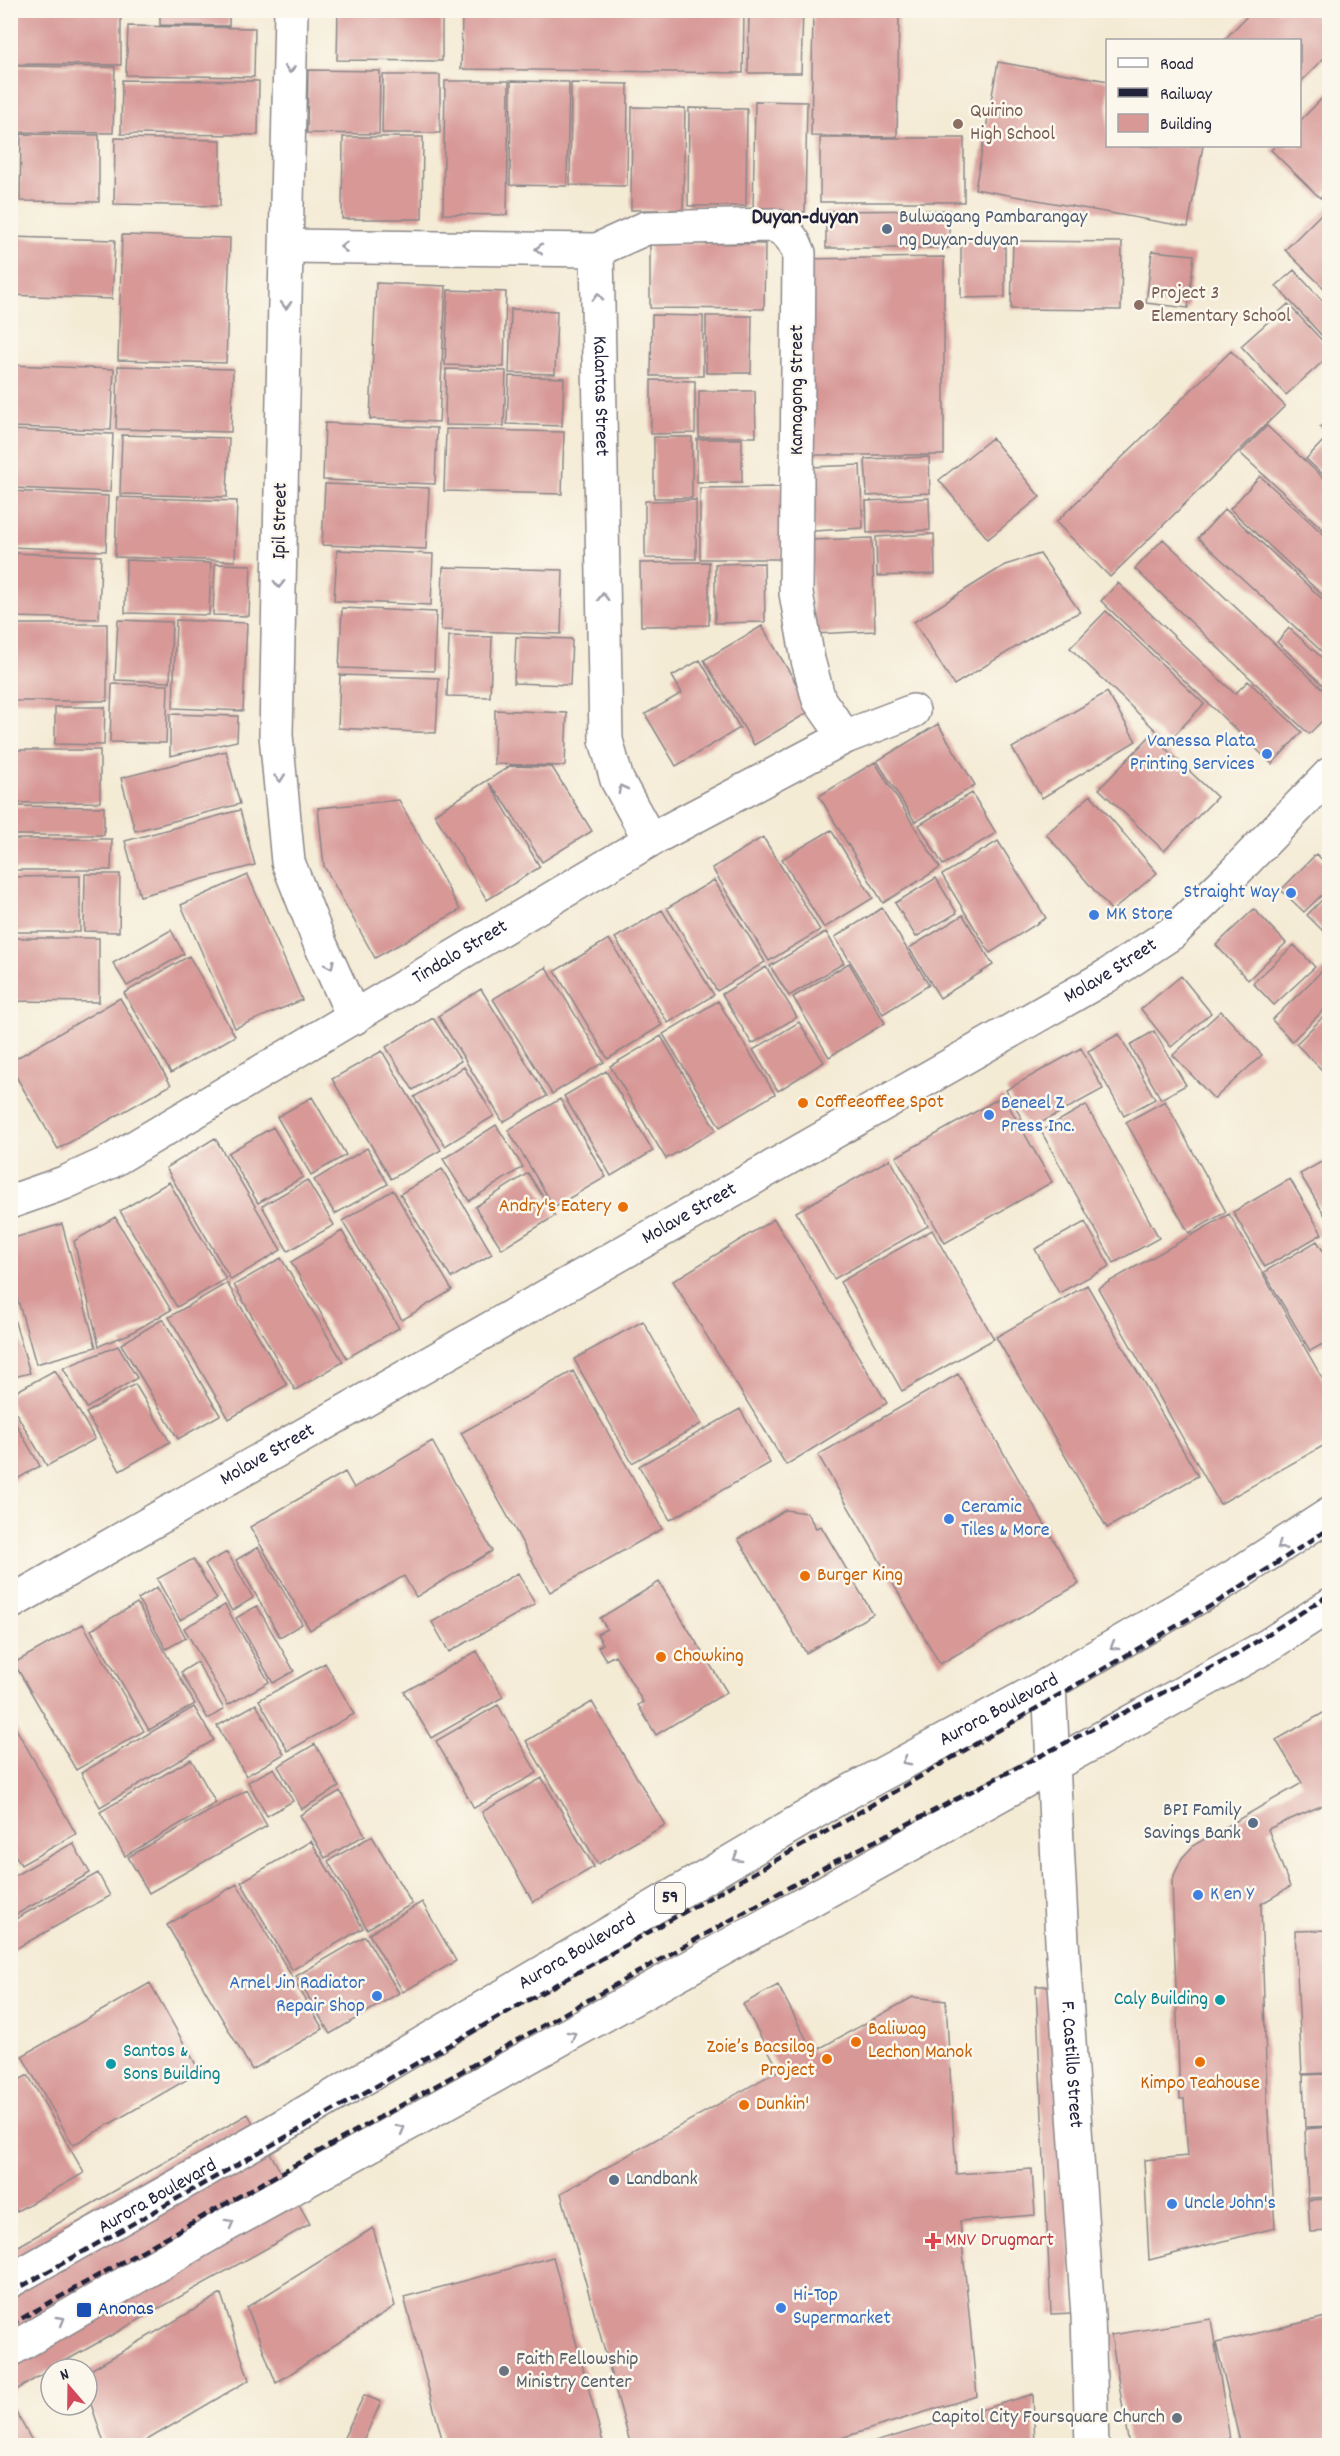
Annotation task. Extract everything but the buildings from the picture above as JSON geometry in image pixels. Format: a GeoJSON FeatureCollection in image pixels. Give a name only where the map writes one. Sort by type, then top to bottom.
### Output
{"type":"FeatureCollection","features":[{"type":"Feature","properties":{"kind":"street","name":"Ipil Street"},"geometry":{"type":"LineString","coordinates":[[291,10],[276,735],[288,862],[319,941],[354,1018]]}},
{"type":"Feature","properties":{"kind":"street","name":"Kamagong Street"},"geometry":{"type":"LineString","coordinates":[[597,250],[634,231],[660,226],[774,225],[786,231],[794,239],[799,253],[796,593],[808,660],[819,700],[845,737]]}},
{"type":"Feature","properties":{"kind":"street"},"geometry":{"type":"LineString","coordinates":[[287,232],[597,250]]}},
{"type":"Feature","properties":{"kind":"street","name":"Kalantas Street"},"geometry":{"type":"LineString","coordinates":[[597,250],[606,740],[617,780],[650,840]]}},
{"type":"Feature","properties":{"kind":"street","name":"Tindalo Street"},"geometry":{"type":"LineString","coordinates":[[10,1202],[64,1183],[110,1162],[650,840],[845,737],[913,711]]}},
{"type":"Feature","properties":{"kind":"street","name":"Molave Street"},"geometry":{"type":"LineString","coordinates":[[10,1603],[1105,976],[1172,933],[1234,873],[1329,774]]}},
{"type":"Feature","properties":{"kind":"street","name":"Aurora Boulevard"},"geometry":{"type":"LineString","coordinates":[[10,2281],[271,2133],[847,1793],[1049,1684],[1233,1577],[1329,1514]]}},
{"type":"Feature","properties":{"kind":"street"},"geometry":{"type":"LineString","coordinates":[[10,2350],[222,2228],[1266,1646],[1329,1605]]}},
{"type":"Feature","properties":{"kind":"street","name":"F. Castillo Street"},"geometry":{"type":"LineString","coordinates":[[1049,1684],[1062,1941],[1088,2316],[1092,2445]]}},
{"type":"Feature","properties":{"kind":"railway"},"geometry":{"type":"LineString","coordinates":[[10,2293],[817,1837],[1219,1601],[1330,1528]]}},
{"type":"Feature","properties":{"kind":"railway"},"geometry":{"type":"LineString","coordinates":[[10,2325],[834,1862],[1234,1656],[1330,1594]]}},
{"type":"Feature","properties":{"kind":"place","name":"Quirino High School"},"geometry":{"type":"Point","coordinates":[958,124]}},
{"type":"Feature","properties":{"kind":"place","name":"Bulwagang Pambarangay ng Duyan-duyan"},"geometry":{"type":"Point","coordinates":[887,229]}},
{"type":"Feature","properties":{"kind":"place","name":"Project 3 Elementary School"},"geometry":{"type":"Point","coordinates":[1139,305]}},
{"type":"Feature","properties":{"kind":"place","name":"Vanessa Plata Printing Services"},"geometry":{"type":"Point","coordinates":[1267,754]}},
{"type":"Feature","properties":{"kind":"place","name":"Straight Way"},"geometry":{"type":"Point","coordinates":[1291,893]}},
{"type":"Feature","properties":{"kind":"place","name":"MK Store"},"geometry":{"type":"Point","coordinates":[1094,915]}},
{"type":"Feature","properties":{"kind":"place","name":"Coffeeoffee Spot"},"geometry":{"type":"Point","coordinates":[803,1103]}},
{"type":"Feature","properties":{"kind":"place","name":"Beneel Z Press Inc."},"geometry":{"type":"Point","coordinates":[989,1115]}},
{"type":"Feature","properties":{"kind":"place","name":"Andry's Eatery"},"geometry":{"type":"Point","coordinates":[623,1207]}},
{"type":"Feature","properties":{"kind":"place","name":"Ceramic Tiles & More"},"geometry":{"type":"Point","coordinates":[949,1519]}},
{"type":"Feature","properties":{"kind":"place","name":"Burger King"},"geometry":{"type":"Point","coordinates":[805,1576]}},
{"type":"Feature","properties":{"kind":"place","name":"Chowking"},"geometry":{"type":"Point","coordinates":[661,1657]}},
{"type":"Feature","properties":{"kind":"place","name":"BPI Family Savings Bank"},"geometry":{"type":"Point","coordinates":[1253,1823]}},
{"type":"Feature","properties":{"kind":"place","name":"K en Y"},"geometry":{"type":"Point","coordinates":[1198,1895]}},
{"type":"Feature","properties":{"kind":"place","name":"Arnel Jin Radiator Repair Shop"},"geometry":{"type":"Point","coordinates":[377,1996]}},
{"type":"Feature","properties":{"kind":"place","name":"Caly Building"},"geometry":{"type":"Point","coordinates":[1220,2000]}},
{"type":"Feature","properties":{"kind":"place","name":"Baliwag Lechon Manok"},"geometry":{"type":"Point","coordinates":[856,2042]}},
{"type":"Feature","properties":{"kind":"place","name":"Zoie’s Bacsilog Project"},"geometry":{"type":"Point","coordinates":[827,2059]}},
{"type":"Feature","properties":{"kind":"place","name":"Kimpo Teahouse"},"geometry":{"type":"Point","coordinates":[1200,2062]}},
{"type":"Feature","properties":{"kind":"place","name":"Santos & Sons Building"},"geometry":{"type":"Point","coordinates":[111,2064]}},
{"type":"Feature","properties":{"kind":"place","name":"Dunkin'"},"geometry":{"type":"Point","coordinates":[744,2105]}},
{"type":"Feature","properties":{"kind":"place","name":"Landbank"},"geometry":{"type":"Point","coordinates":[614,2180]}},
{"type":"Feature","properties":{"kind":"place","name":"Uncle John's"},"geometry":{"type":"Point","coordinates":[1172,2204]}},
{"type":"Feature","properties":{"kind":"place","name":"MNV Drugmart"},"geometry":{"type":"Point","coordinates":[933,2241]}},
{"type":"Feature","properties":{"kind":"place","name":"Hi-Top Supermarket"},"geometry":{"type":"Point","coordinates":[781,2308]}},
{"type":"Feature","properties":{"kind":"place","name":"Anonas"},"geometry":{"type":"Point","coordinates":[84,2310]}},
{"type":"Feature","properties":{"kind":"place","name":"Faith Fellowship Ministry Center"},"geometry":{"type":"Point","coordinates":[504,2371]}},
{"type":"Feature","properties":{"kind":"place","name":"Capitol City Foursquare Church"},"geometry":{"type":"Point","coordinates":[1177,2418]}},
{"type":"Feature","properties":{"kind":"district","name":"Duyan-duyan"},"geometry":{"type":"Point","coordinates":[805,218]}}]}
